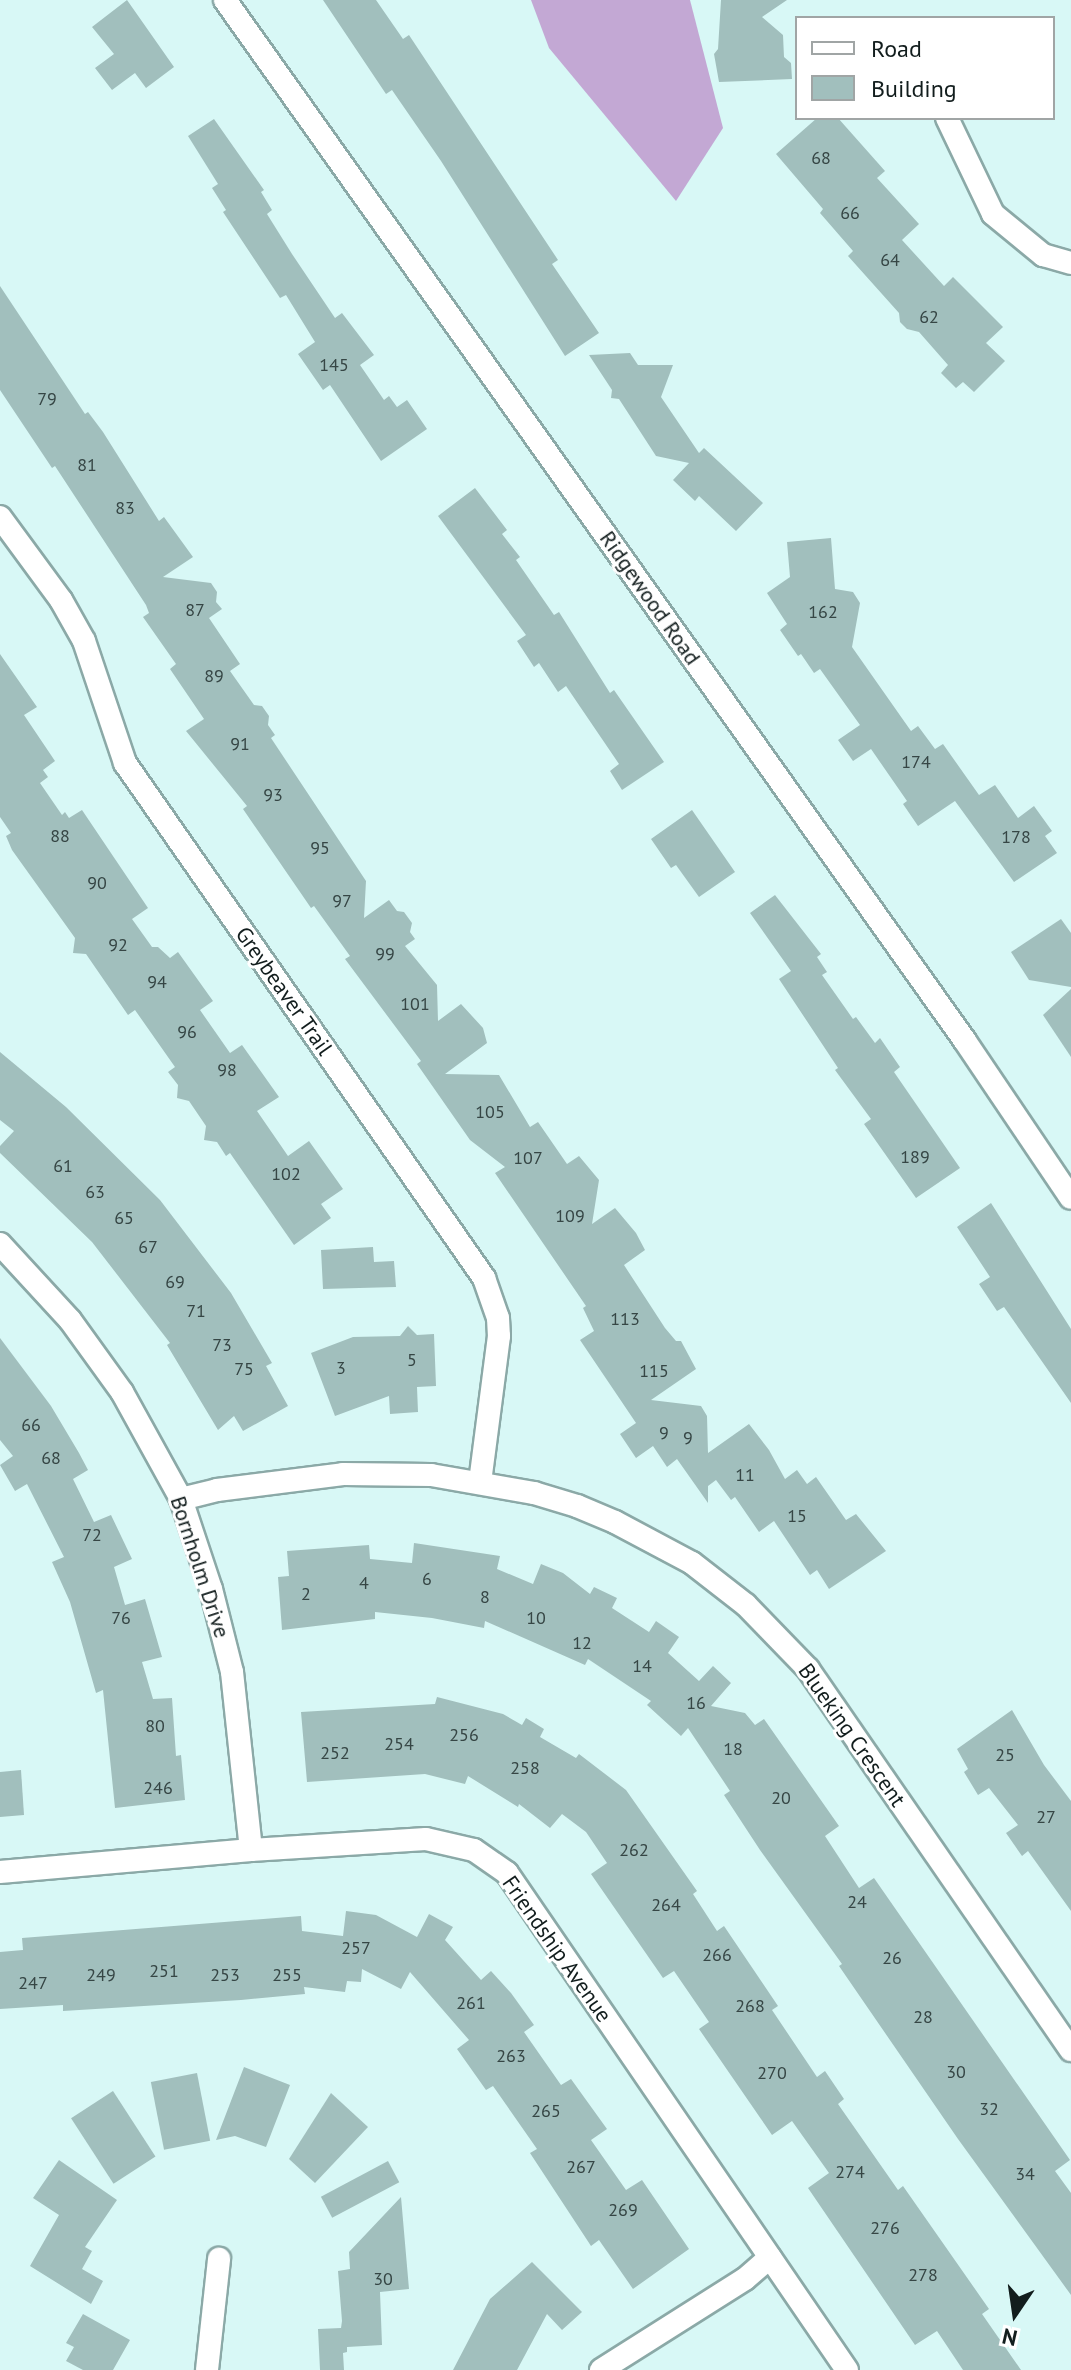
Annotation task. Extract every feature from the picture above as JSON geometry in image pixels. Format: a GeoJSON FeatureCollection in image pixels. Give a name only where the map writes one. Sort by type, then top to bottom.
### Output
{"type":"FeatureCollection","features":[{"type":"Feature","properties":{"kind":"street","name":"Ridgewood Road"},"geometry":{"type":"LineString","coordinates":[[225,0],[965,1041],[1071,1198]]}},
{"type":"Feature","properties":{"kind":"street"},"geometry":{"type":"LineString","coordinates":[[948,120],[993,214],[1043,255],[1071,263]]}},
{"type":"Feature","properties":{"kind":"street","name":"Greybeaver Trail"},"geometry":{"type":"LineString","coordinates":[[0,517],[61,600],[84,641],[112,733],[125,763],[484,1278],[498,1318],[499,1336],[480,1482]]}},
{"type":"Feature","properties":{"kind":"street","name":"Bornholm Drive"},"geometry":{"type":"LineString","coordinates":[[0,1244],[70,1320],[122,1392],[181,1499],[211,1589],[232,1672],[251,1850]]}},
{"type":"Feature","properties":{"kind":"street","name":"Blueking Crescent"},"geometry":{"type":"LineString","coordinates":[[181,1499],[217,1490],[343,1474],[387,1472],[480,1482],[534,1493],[615,1522],[692,1563],[746,1605],[808,1669],[1071,2050]]}},
{"type":"Feature","properties":{"kind":"street","name":"Friendship Avenue"},"geometry":{"type":"LineString","coordinates":[[0,1872],[251,1850],[426,1839],[474,1850],[507,1873],[847,2370]]}},
{"type":"Feature","properties":{"kind":"street"},"geometry":{"type":"LineString","coordinates":[[601,2370],[745,2279],[770,2257]]}},
{"type":"Feature","properties":{"kind":"street"},"geometry":{"type":"LineString","coordinates":[[207,2370],[219,2259]]}},
{"type":"Feature","properties":{"kind":"shaded area"},"geometry":{"type":"Polygon","coordinates":[[[531,0],[690,0],[723,128],[676,201],[549,48],[531,0]]]}},
{"type":"Feature","properties":{"kind":"building"},"geometry":{"type":"Polygon","coordinates":[[[127,0],[174,67],[146,88],[135,73],[112,90],[95,68],[114,54],[92,27],[127,0]]]}},
{"type":"Feature","properties":{"kind":"building"},"geometry":{"type":"Polygon","coordinates":[[[323,0],[376,0],[403,39],[409,35],[558,260],[552,264],[599,333],[565,356],[441,161],[392,90],[386,94],[323,0]]]}},
{"type":"Feature","properties":{"kind":"building"},"geometry":{"type":"Polygon","coordinates":[[[721,0],[787,0],[762,17],[783,35],[784,57],[791,63],[792,79],[719,82],[714,54],[718,49],[721,0]]]}},
{"type":"Feature","properties":{"kind":"building"},"geometry":{"type":"Polygon","coordinates":[[[214,119],[264,190],[261,192],[272,210],[267,214],[335,318],[342,313],[374,355],[360,365],[384,400],[389,396],[397,407],[407,400],[427,429],[381,461],[330,385],[323,390],[298,354],[315,342],[286,295],[280,298],[223,212],[226,210],[212,188],[218,184],[188,136],[214,119]]]}},
{"type":"Feature","properties":{"kind":"building"},"geometry":{"type":"Polygon","coordinates":[[[815,120],[840,120],[885,171],[877,178],[919,224],[902,240],[944,286],[953,277],[1003,327],[986,343],[1005,361],[974,392],[963,382],[956,388],[941,373],[948,365],[919,332],[907,329],[900,322],[899,313],[848,256],[853,251],[820,213],[823,209],[776,154],[815,120]]]}},
{"type":"Feature","properties":{"kind":"building"},"geometry":{"type":"Polygon","coordinates":[[[0,286],[85,414],[88,412],[103,432],[159,521],[164,517],[193,557],[163,577],[211,583],[217,592],[216,602],[222,609],[209,618],[240,664],[230,671],[254,705],[262,706],[269,716],[268,725],[275,735],[271,738],[366,881],[364,918],[389,900],[397,911],[404,912],[412,923],[410,932],[415,939],[405,946],[437,985],[438,1021],[461,1004],[483,1028],[487,1043],[445,1074],[499,1075],[530,1127],[538,1122],[567,1164],[579,1156],[599,1180],[592,1224],[615,1208],[636,1233],[645,1250],[624,1265],[665,1328],[676,1341],[681,1341],[696,1369],[651,1400],[701,1406],[707,1416],[708,1453],[749,1424],[769,1450],[785,1479],[797,1470],[807,1484],[816,1477],[846,1520],[856,1514],[886,1551],[829,1589],[817,1570],[810,1575],[774,1521],[759,1532],[735,1497],[731,1500],[716,1480],[708,1486],[708,1503],[677,1459],[667,1467],[653,1446],[636,1458],[620,1434],[636,1423],[580,1340],[594,1331],[583,1308],[586,1306],[495,1173],[505,1167],[470,1140],[417,1064],[421,1061],[345,959],[350,956],[314,906],[311,908],[243,809],[247,806],[186,731],[204,719],[170,669],[176,664],[143,617],[149,613],[146,605],[55,466],[52,468],[0,390],[0,286]]]}},
{"type":"Feature","properties":{"kind":"building"},"geometry":{"type":"Polygon","coordinates":[[[630,353],[638,365],[673,365],[661,397],[699,453],[704,448],[763,503],[736,531],[699,496],[695,501],[673,480],[689,463],[656,456],[619,399],[611,398],[612,390],[589,355],[630,353]]]}},
{"type":"Feature","properties":{"kind":"building"},"geometry":{"type":"Polygon","coordinates":[[[475,488],[507,530],[502,534],[520,557],[516,560],[554,615],[559,612],[610,693],[614,690],[664,762],[622,790],[610,771],[619,764],[566,686],[558,692],[539,663],[534,667],[517,641],[526,635],[438,516],[475,488]]]}},
{"type":"Feature","properties":{"kind":"building"},"geometry":{"type":"Polygon","coordinates":[[[831,538],[835,589],[853,592],[860,603],[852,647],[911,731],[918,726],[935,749],[943,744],[979,795],[995,785],[1018,818],[1034,806],[1052,831],[1045,836],[1057,853],[1014,882],[955,801],[918,826],[903,804],[907,801],[871,749],[853,761],[838,740],[860,725],[820,669],[814,673],[801,654],[798,656],[780,630],[787,624],[767,593],[790,577],[787,542],[831,538]]]}},
{"type":"Feature","properties":{"kind":"building"},"geometry":{"type":"Polygon","coordinates":[[[0,654],[37,707],[24,715],[55,761],[43,770],[48,777],[40,783],[62,815],[65,812],[69,818],[82,810],[148,908],[132,919],[152,947],[158,947],[170,958],[178,952],[213,1001],[200,1010],[230,1053],[242,1045],[279,1097],[257,1111],[288,1156],[309,1141],[343,1189],[321,1204],[331,1218],[294,1245],[230,1153],[226,1156],[217,1142],[204,1140],[206,1126],[189,1101],[177,1098],[178,1085],[168,1072],[175,1067],[135,1010],[128,1015],[86,954],[73,953],[75,938],[12,850],[6,836],[11,833],[0,817],[0,654]]]}},
{"type":"Feature","properties":{"kind":"building"},"geometry":{"type":"Polygon","coordinates":[[[692,810],[735,872],[699,897],[676,865],[671,868],[651,839],[692,810]]]}},
{"type":"Feature","properties":{"kind":"building"},"geometry":{"type":"Polygon","coordinates":[[[775,895],[821,954],[817,957],[827,972],[822,975],[853,1019],[856,1017],[875,1043],[880,1038],[900,1067],[894,1072],[960,1168],[916,1198],[864,1124],[871,1119],[835,1070],[838,1068],[779,979],[791,971],[750,913],[775,895]]]}},
{"type":"Feature","properties":{"kind":"building"},"geometry":{"type":"Polygon","coordinates":[[[1061,919],[1071,933],[1071,987],[1029,980],[1011,952],[1061,919]]]}},
{"type":"Feature","properties":{"kind":"building"},"geometry":{"type":"Polygon","coordinates":[[[1071,989],[1071,1057],[1043,1015],[1071,989]]]}},
{"type":"Feature","properties":{"kind":"building"},"geometry":{"type":"Polygon","coordinates":[[[0,1052],[66,1107],[160,1200],[231,1293],[272,1363],[266,1366],[288,1406],[243,1431],[234,1416],[218,1430],[167,1345],[170,1343],[92,1242],[0,1153],[0,1146],[14,1131],[0,1120],[0,1052]]]}},
{"type":"Feature","properties":{"kind":"building"},"geometry":{"type":"Polygon","coordinates":[[[991,1203],[1071,1329],[1071,1403],[1004,1307],[997,1311],[979,1284],[990,1277],[957,1227],[991,1203]]]}},
{"type":"Feature","properties":{"kind":"building"},"geometry":{"type":"Polygon","coordinates":[[[373,1247],[374,1262],[394,1261],[396,1287],[323,1289],[321,1250],[373,1247]]]}},
{"type":"Feature","properties":{"kind":"building"},"geometry":{"type":"Polygon","coordinates":[[[408,1326],[417,1335],[434,1334],[436,1386],[417,1387],[418,1412],[390,1414],[389,1396],[335,1416],[311,1353],[353,1337],[400,1336],[408,1326]]]}},
{"type":"Feature","properties":{"kind":"building"},"geometry":{"type":"Polygon","coordinates":[[[0,1338],[51,1406],[88,1470],[73,1479],[94,1522],[111,1515],[132,1559],[114,1567],[125,1605],[145,1599],[162,1657],[142,1662],[153,1699],[172,1698],[176,1756],[181,1755],[185,1800],[115,1808],[103,1690],[96,1693],[70,1602],[52,1562],[64,1557],[27,1484],[15,1491],[0,1465],[13,1456],[0,1440],[0,1338]]]}},
{"type":"Feature","properties":{"kind":"building"},"geometry":{"type":"Polygon","coordinates":[[[414,1543],[500,1556],[497,1569],[533,1584],[541,1564],[563,1573],[590,1594],[594,1587],[617,1598],[612,1608],[649,1632],[656,1621],[679,1637],[668,1653],[699,1681],[713,1666],[731,1683],[711,1706],[745,1713],[755,1725],[764,1719],[839,1826],[825,1836],[859,1888],[874,1878],[1070,2160],[1055,2171],[1071,2193],[1071,2295],[958,2139],[839,1966],[842,1964],[760,1850],[724,1795],[730,1791],[688,1728],[681,1736],[647,1705],[651,1701],[588,1659],[585,1665],[485,1621],[484,1628],[375,1612],[375,1619],[282,1630],[278,1577],[289,1576],[287,1551],[369,1545],[370,1559],[412,1563],[414,1543]]]}},
{"type":"Feature","properties":{"kind":"building"},"geometry":{"type":"Polygon","coordinates":[[[437,1697],[503,1714],[522,1725],[526,1718],[544,1729],[540,1737],[576,1758],[579,1754],[626,1790],[697,1891],[693,1894],[717,1931],[724,1926],[778,2006],[772,2010],[817,2077],[825,2071],[844,2099],[838,2104],[898,2190],[903,2186],[989,2309],[982,2314],[1021,2370],[963,2370],[937,2331],[915,2345],[808,2188],[829,2173],[792,2121],[772,2135],[699,2029],[709,2022],[674,1971],[663,1978],[591,1874],[607,1863],[586,1832],[562,1814],[550,1828],[519,1804],[518,1807],[468,1776],[465,1784],[425,1774],[307,1782],[301,1712],[435,1704],[437,1697]]]}},
{"type":"Feature","properties":{"kind":"building"},"geometry":{"type":"Polygon","coordinates":[[[1012,1710],[1044,1765],[1071,1801],[1071,1911],[1028,1851],[1022,1856],[1006,1833],[1018,1825],[989,1788],[978,1795],[964,1772],[968,1769],[957,1749],[1012,1710]]]}},
{"type":"Feature","properties":{"kind":"building"},"geometry":{"type":"Polygon","coordinates":[[[21,1770],[24,1815],[0,1817],[0,1772],[21,1770]]]}},
{"type":"Feature","properties":{"kind":"building"},"geometry":{"type":"Polygon","coordinates":[[[346,1911],[376,1915],[417,1937],[429,1914],[453,1927],[445,1940],[481,1980],[491,1971],[511,1993],[534,2025],[524,2032],[561,2085],[571,2079],[607,2129],[591,2140],[626,2190],[642,2180],[689,2249],[633,2289],[599,2240],[591,2246],[530,2153],[537,2149],[493,2086],[486,2090],[457,2049],[469,2040],[410,1972],[401,1989],[362,1969],[361,1982],[347,1981],[345,1992],[304,1987],[305,1994],[241,2000],[63,2011],[63,2005],[0,2009],[0,1952],[23,1950],[22,1938],[301,1916],[302,1931],[343,1936],[346,1911]]]}},
{"type":"Feature","properties":{"kind":"building"},"geometry":{"type":"Polygon","coordinates":[[[244,2067],[290,2085],[266,2147],[235,2136],[216,2140],[244,2067]]]}},
{"type":"Feature","properties":{"kind":"building"},"geometry":{"type":"Polygon","coordinates":[[[197,2073],[210,2141],[164,2150],[151,2082],[197,2073]]]}},
{"type":"Feature","properties":{"kind":"building"},"geometry":{"type":"Polygon","coordinates":[[[113,2091],[155,2156],[114,2184],[71,2118],[113,2091]]]}},
{"type":"Feature","properties":{"kind":"building"},"geometry":{"type":"Polygon","coordinates":[[[331,2093],[368,2127],[315,2183],[289,2159],[331,2093]]]}},
{"type":"Feature","properties":{"kind":"building"},"geometry":{"type":"Polygon","coordinates":[[[59,2160],[117,2200],[85,2247],[92,2251],[82,2269],[103,2281],[91,2304],[30,2266],[59,2215],[33,2198],[59,2160]]]}},
{"type":"Feature","properties":{"kind":"building"},"geometry":{"type":"Polygon","coordinates":[[[388,2161],[399,2182],[332,2218],[321,2197],[388,2161]]]}},
{"type":"Feature","properties":{"kind":"building"},"geometry":{"type":"Polygon","coordinates":[[[401,2197],[409,2289],[380,2292],[382,2345],[347,2347],[347,2352],[343,2353],[344,2370],[320,2370],[318,2329],[341,2328],[338,2271],[350,2269],[349,2252],[401,2197]]]}},
{"type":"Feature","properties":{"kind":"building"},"geometry":{"type":"Polygon","coordinates":[[[532,2262],[582,2312],[562,2330],[547,2314],[517,2370],[453,2370],[490,2299],[532,2262]]]}},
{"type":"Feature","properties":{"kind":"building"},"geometry":{"type":"Polygon","coordinates":[[[83,2314],[130,2340],[113,2370],[83,2370],[66,2361],[74,2347],[66,2343],[83,2314]]]}}]}
